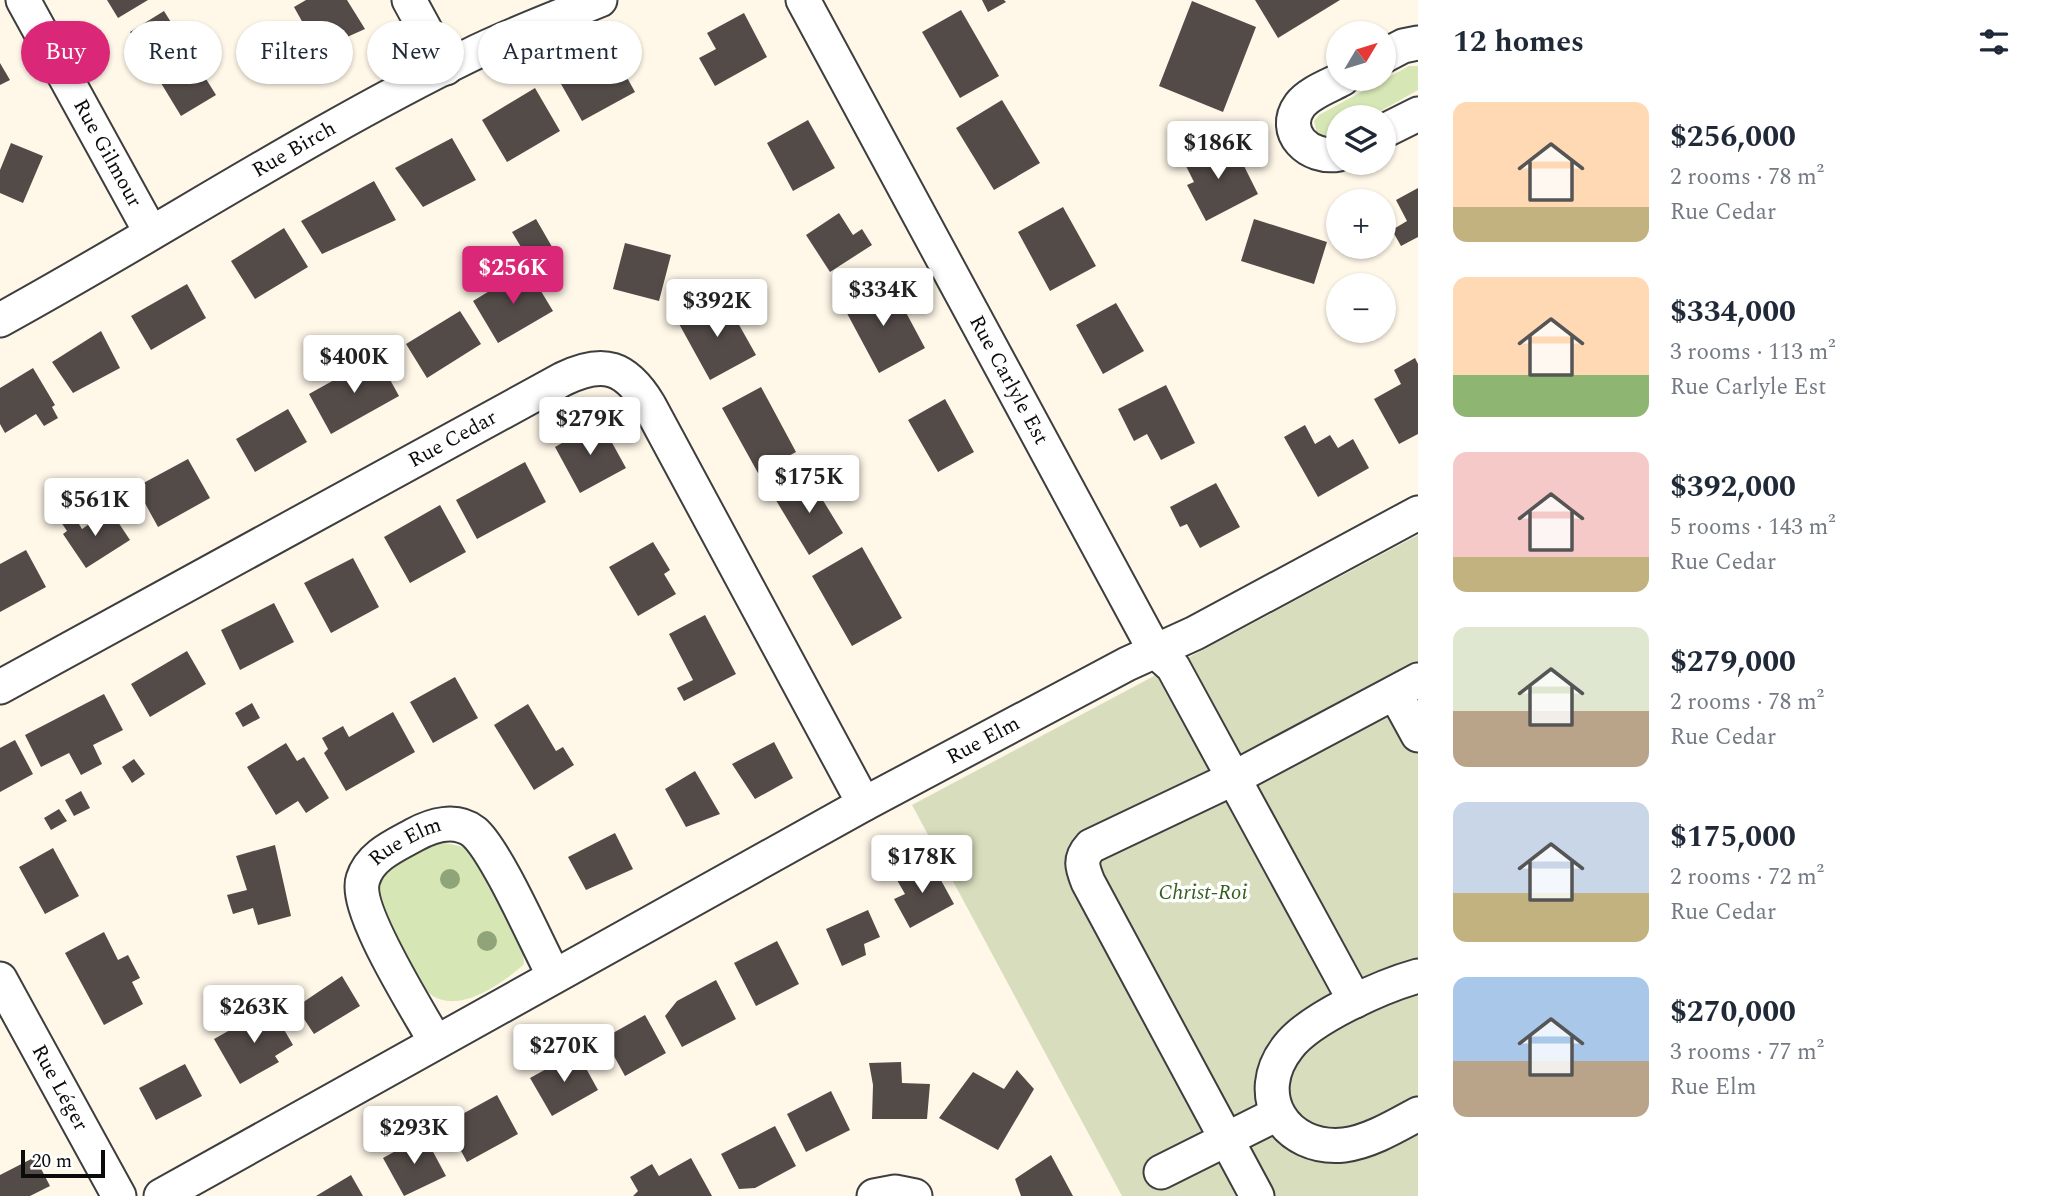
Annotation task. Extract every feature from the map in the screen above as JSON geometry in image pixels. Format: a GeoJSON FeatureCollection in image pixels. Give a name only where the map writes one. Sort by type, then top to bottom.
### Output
{"type":"FeatureCollection","features":[{"type":"Feature","properties":{"kind":"street","name":"Rue Gilmour"},"geometry":{"type":"LineString","coordinates":[[23,0],[150,232]]}},
{"type":"Feature","properties":{"kind":"street"},"geometry":{"type":"LineString","coordinates":[[409,0],[420,21]]}},
{"type":"Feature","properties":{"kind":"street","name":"Rue Birch"},"geometry":{"type":"LineString","coordinates":[[464,60],[600,0]]}},
{"type":"Feature","properties":{"kind":"street","name":"Rue Carlyle Est"},"geometry":{"type":"LineString","coordinates":[[803,0],[1155,651],[1173,667],[1355,1001]]}},
{"type":"Feature","properties":{"kind":"street"},"geometry":{"type":"LineString","coordinates":[[1396,50],[1418,43]]}},
{"type":"Feature","properties":{"kind":"street","name":"Rue Birch"},"geometry":{"type":"LineString","coordinates":[[0,320],[150,232],[417,84]]}},
{"type":"Feature","properties":{"kind":"street"},"geometry":{"type":"LineString","coordinates":[[1326,88],[1303,101],[1298,108],[1295,127],[1302,144],[1317,155],[1326,155]]}},
{"type":"Feature","properties":{"kind":"street"},"geometry":{"type":"LineString","coordinates":[[1396,125],[1418,114]]}},
{"type":"Feature","properties":{"kind":"street","name":"Rue Cedar"},"geometry":{"type":"LineString","coordinates":[[0,687],[563,379],[589,369],[605,368],[629,377],[649,405],[864,804]]}},
{"type":"Feature","properties":{"kind":"street","name":"Rue Elm"},"geometry":{"type":"LineString","coordinates":[[161,1196],[864,804],[1155,651],[1195,633],[1418,513]]}},
{"type":"Feature","properties":{"kind":"street"},"geometry":{"type":"LineString","coordinates":[[1257,1196],[1082,866],[1083,854],[1091,846],[1234,778],[1407,686],[1418,735]]}},
{"type":"Feature","properties":{"kind":"street","name":"Rue Elm"},"geometry":{"type":"LineString","coordinates":[[435,1041],[373,926],[362,899],[361,888],[368,866],[401,842],[439,825],[451,823],[473,831],[489,850],[554,976]]}},
{"type":"Feature","properties":{"kind":"street"},"geometry":{"type":"LineString","coordinates":[[1417,1116],[1370,1137],[1345,1144],[1322,1145],[1299,1137],[1277,1114],[1272,1094],[1273,1073],[1285,1051],[1318,1023],[1355,1001],[1418,976]]}},
{"type":"Feature","properties":{"kind":"street","name":"Rue Léger"},"geometry":{"type":"LineString","coordinates":[[0,979],[119,1196]]}},
{"type":"Feature","properties":{"kind":"street"},"geometry":{"type":"LineString","coordinates":[[1161,1172],[1277,1114]]}},
{"type":"Feature","properties":{"kind":"street"},"geometry":{"type":"LineString","coordinates":[[874,1196],[895,1192],[915,1196]]}},
{"type":"Feature","properties":{"kind":"green space"},"geometry":{"type":"Polygon","coordinates":[[[1409,66],[1418,66],[1418,90],[1391,105],[1337,105],[1363,91],[1396,91],[1396,73],[1409,66]]]}},
{"type":"Feature","properties":{"kind":"green space"},"geometry":{"type":"Polygon","coordinates":[[[1326,111],[1326,138],[1317,134],[1314,121],[1326,111]]]}},
{"type":"Feature","properties":{"kind":"green space","name":"Christ-Roi"},"geometry":{"type":"Polygon","coordinates":[[[1418,535],[1418,1196],[1122,1196],[912,805],[1418,535]]]}},
{"type":"Feature","properties":{"kind":"green space"},"geometry":{"type":"Polygon","coordinates":[[[441,842],[464,847],[473,857],[523,951],[524,964],[490,989],[463,1000],[438,998],[427,991],[378,903],[379,876],[421,846],[441,842]]]}},
{"type":"Feature","properties":{"kind":"building"},"geometry":{"type":"Polygon","coordinates":[[[107,0],[148,0],[118,18],[107,0]]]}},
{"type":"Feature","properties":{"kind":"building"},"geometry":{"type":"Polygon","coordinates":[[[306,0],[347,0],[365,29],[353,34],[353,21],[302,21],[294,7],[306,0]]]}},
{"type":"Feature","properties":{"kind":"building"},"geometry":{"type":"Polygon","coordinates":[[[982,0],[1004,0],[1006,2],[988,12],[982,0]]]}},
{"type":"Feature","properties":{"kind":"building"},"geometry":{"type":"Polygon","coordinates":[[[1255,0],[1340,0],[1278,38],[1255,0]]]}},
{"type":"Feature","properties":{"kind":"building"},"geometry":{"type":"Polygon","coordinates":[[[1192,1],[1256,27],[1223,112],[1159,86],[1192,1]]]}},
{"type":"Feature","properties":{"kind":"building"},"geometry":{"type":"Polygon","coordinates":[[[961,10],[999,76],[960,98],[922,32],[961,10]]]}},
{"type":"Feature","properties":{"kind":"building"},"geometry":{"type":"Polygon","coordinates":[[[164,11],[170,21],[148,21],[164,11]]]}},
{"type":"Feature","properties":{"kind":"building"},"geometry":{"type":"Polygon","coordinates":[[[744,13],[767,57],[715,86],[699,58],[716,49],[707,33],[744,13]]]}},
{"type":"Feature","properties":{"kind":"building"},"geometry":{"type":"Polygon","coordinates":[[[0,63],[10,80],[0,85],[0,63]]]}},
{"type":"Feature","properties":{"kind":"building"},"geometry":{"type":"Polygon","coordinates":[[[162,84],[209,84],[216,95],[181,116],[162,84]]]}},
{"type":"Feature","properties":{"kind":"building"},"geometry":{"type":"Polygon","coordinates":[[[561,84],[631,84],[635,92],[582,121],[561,84]]]}},
{"type":"Feature","properties":{"kind":"building"},"geometry":{"type":"Polygon","coordinates":[[[535,88],[560,131],[507,162],[482,120],[535,88]]]}},
{"type":"Feature","properties":{"kind":"building"},"geometry":{"type":"Polygon","coordinates":[[[1002,100],[1040,163],[994,190],[956,128],[1002,100]]]}},
{"type":"Feature","properties":{"kind":"building"},"geometry":{"type":"Polygon","coordinates":[[[808,120],[835,168],[793,191],[767,143],[808,120]]]}},
{"type":"Feature","properties":{"kind":"building"},"geometry":{"type":"Polygon","coordinates":[[[452,138],[476,180],[423,207],[395,168],[452,138]]]}},
{"type":"Feature","properties":{"kind":"building"},"geometry":{"type":"Polygon","coordinates":[[[1222,140],[1234,163],[1241,160],[1258,194],[1206,221],[1187,185],[1194,182],[1183,160],[1222,140]]]}},
{"type":"Feature","properties":{"kind":"building"},"geometry":{"type":"Polygon","coordinates":[[[11,143],[43,156],[23,203],[0,193],[0,170],[11,143]]]}},
{"type":"Feature","properties":{"kind":"building"},"geometry":{"type":"Polygon","coordinates":[[[374,181],[396,220],[322,254],[301,221],[374,181]]]}},
{"type":"Feature","properties":{"kind":"building"},"geometry":{"type":"Polygon","coordinates":[[[1418,188],[1418,237],[1401,246],[1396,237],[1396,228],[1407,221],[1396,200],[1418,188]]]}},
{"type":"Feature","properties":{"kind":"building"},"geometry":{"type":"Polygon","coordinates":[[[1063,207],[1096,266],[1050,291],[1018,232],[1063,207]]]}},
{"type":"Feature","properties":{"kind":"building"},"geometry":{"type":"Polygon","coordinates":[[[839,213],[853,235],[862,229],[872,245],[830,272],[806,235],[839,213]]]}},
{"type":"Feature","properties":{"kind":"building"},"geometry":{"type":"Polygon","coordinates":[[[536,219],[559,259],[536,272],[512,232],[536,219]]]}},
{"type":"Feature","properties":{"kind":"building"},"geometry":{"type":"Polygon","coordinates":[[[1254,219],[1326,242],[1314,284],[1241,261],[1254,219]]]}},
{"type":"Feature","properties":{"kind":"building"},"geometry":{"type":"Polygon","coordinates":[[[284,228],[308,267],[255,299],[231,261],[284,228]]]}},
{"type":"Feature","properties":{"kind":"building"},"geometry":{"type":"Polygon","coordinates":[[[625,243],[671,255],[659,301],[613,289],[625,243]]]}},
{"type":"Feature","properties":{"kind":"building"},"geometry":{"type":"Polygon","coordinates":[[[527,268],[553,311],[498,343],[473,301],[527,268]]]}},
{"type":"Feature","properties":{"kind":"building"},"geometry":{"type":"Polygon","coordinates":[[[881,283],[895,309],[902,305],[925,348],[879,373],[842,304],[881,283]]]}},
{"type":"Feature","properties":{"kind":"building"},"geometry":{"type":"Polygon","coordinates":[[[187,284],[206,318],[151,350],[131,316],[187,284]]]}},
{"type":"Feature","properties":{"kind":"building"},"geometry":{"type":"Polygon","coordinates":[[[724,298],[756,355],[710,380],[678,322],[724,298]]]}},
{"type":"Feature","properties":{"kind":"building"},"geometry":{"type":"Polygon","coordinates":[[[1116,303],[1144,351],[1103,374],[1076,325],[1116,303]]]}},
{"type":"Feature","properties":{"kind":"building"},"geometry":{"type":"Polygon","coordinates":[[[460,311],[481,344],[427,378],[406,344],[460,311]]]}},
{"type":"Feature","properties":{"kind":"building"},"geometry":{"type":"Polygon","coordinates":[[[101,331],[120,368],[73,393],[52,362],[101,331]]]}},
{"type":"Feature","properties":{"kind":"building"},"geometry":{"type":"Polygon","coordinates":[[[377,356],[399,396],[331,434],[309,394],[377,356]]]}},
{"type":"Feature","properties":{"kind":"building"},"geometry":{"type":"Polygon","coordinates":[[[1415,358],[1418,364],[1418,434],[1399,444],[1374,399],[1401,384],[1394,370],[1415,358]]]}},
{"type":"Feature","properties":{"kind":"building"},"geometry":{"type":"Polygon","coordinates":[[[33,368],[55,405],[52,407],[58,418],[44,426],[36,414],[5,433],[0,424],[0,388],[33,368]]]}},
{"type":"Feature","properties":{"kind":"building"},"geometry":{"type":"Polygon","coordinates":[[[1166,385],[1195,443],[1161,460],[1147,434],[1134,441],[1118,409],[1166,385]]]}},
{"type":"Feature","properties":{"kind":"building"},"geometry":{"type":"Polygon","coordinates":[[[761,387],[796,452],[758,473],[722,408],[761,387]]]}},
{"type":"Feature","properties":{"kind":"building"},"geometry":{"type":"Polygon","coordinates":[[[945,399],[974,452],[938,472],[908,420],[945,399]]]}},
{"type":"Feature","properties":{"kind":"building"},"geometry":{"type":"Polygon","coordinates":[[[288,409],[307,442],[255,472],[236,439],[288,409]]]}},
{"type":"Feature","properties":{"kind":"building"},"geometry":{"type":"Polygon","coordinates":[[[600,421],[626,468],[580,493],[555,447],[600,421]]]}},
{"type":"Feature","properties":{"kind":"building"},"geometry":{"type":"Polygon","coordinates":[[[1305,425],[1315,444],[1330,435],[1338,448],[1353,439],[1369,468],[1318,497],[1284,437],[1305,425]]]}},
{"type":"Feature","properties":{"kind":"building"},"geometry":{"type":"Polygon","coordinates":[[[188,459],[210,498],[158,527],[136,487],[188,459]]]}},
{"type":"Feature","properties":{"kind":"building"},"geometry":{"type":"Polygon","coordinates":[[[525,462],[546,502],[477,539],[456,500],[525,462]]]}},
{"type":"Feature","properties":{"kind":"building"},"geometry":{"type":"Polygon","coordinates":[[[808,476],[843,533],[809,555],[774,497],[808,476]]]}},
{"type":"Feature","properties":{"kind":"building"},"geometry":{"type":"Polygon","coordinates":[[[1216,483],[1240,527],[1200,548],[1187,524],[1180,527],[1170,507],[1216,483]]]}},
{"type":"Feature","properties":{"kind":"building"},"geometry":{"type":"Polygon","coordinates":[[[133,492],[141,504],[128,513],[120,501],[133,492]]]}},
{"type":"Feature","properties":{"kind":"building"},"geometry":{"type":"Polygon","coordinates":[[[440,505],[466,552],[410,583],[384,537],[440,505]]]}},
{"type":"Feature","properties":{"kind":"building"},"geometry":{"type":"Polygon","coordinates":[[[110,510],[130,540],[86,568],[63,534],[67,531],[61,522],[73,514],[82,529],[110,510]]]}},
{"type":"Feature","properties":{"kind":"building"},"geometry":{"type":"Polygon","coordinates":[[[653,542],[670,570],[664,574],[676,594],[638,616],[609,567],[653,542]]]}},
{"type":"Feature","properties":{"kind":"building"},"geometry":{"type":"Polygon","coordinates":[[[862,547],[902,618],[852,646],[812,576],[862,547]]]}},
{"type":"Feature","properties":{"kind":"building"},"geometry":{"type":"Polygon","coordinates":[[[26,550],[46,587],[0,612],[0,564],[26,550]]]}},
{"type":"Feature","properties":{"kind":"building"},"geometry":{"type":"Polygon","coordinates":[[[353,558],[379,607],[331,633],[304,583],[353,558]]]}},
{"type":"Feature","properties":{"kind":"building"},"geometry":{"type":"Polygon","coordinates":[[[274,603],[294,642],[240,670],[221,630],[274,603]]]}},
{"type":"Feature","properties":{"kind":"building"},"geometry":{"type":"Polygon","coordinates":[[[705,615],[736,674],[684,701],[677,688],[693,680],[669,634],[705,615]]]}},
{"type":"Feature","properties":{"kind":"building"},"geometry":{"type":"Polygon","coordinates":[[[187,651],[206,684],[150,717],[131,684],[187,651]]]}},
{"type":"Feature","properties":{"kind":"building"},"geometry":{"type":"Polygon","coordinates":[[[455,677],[478,718],[433,743],[410,702],[455,677]]]}},
{"type":"Feature","properties":{"kind":"building"},"geometry":{"type":"Polygon","coordinates":[[[104,694],[123,730],[93,745],[102,764],[81,775],[69,753],[41,767],[25,735],[104,694]]]}},
{"type":"Feature","properties":{"kind":"building"},"geometry":{"type":"Polygon","coordinates":[[[252,703],[260,718],[243,727],[235,713],[252,703]]]}},
{"type":"Feature","properties":{"kind":"building"},"geometry":{"type":"Polygon","coordinates":[[[528,704],[556,751],[563,747],[574,765],[534,790],[494,725],[528,704]]]}},
{"type":"Feature","properties":{"kind":"building"},"geometry":{"type":"Polygon","coordinates":[[[393,712],[415,752],[346,791],[324,753],[328,749],[322,738],[343,726],[349,737],[393,712]]]}},
{"type":"Feature","properties":{"kind":"building"},"geometry":{"type":"Polygon","coordinates":[[[15,740],[33,774],[0,792],[0,748],[15,740]]]}},
{"type":"Feature","properties":{"kind":"building"},"geometry":{"type":"Polygon","coordinates":[[[774,742],[793,778],[755,799],[732,764],[774,742]]]}},
{"type":"Feature","properties":{"kind":"building"},"geometry":{"type":"Polygon","coordinates":[[[286,743],[297,761],[304,757],[329,798],[306,813],[298,801],[276,815],[247,767],[286,743]]]}},
{"type":"Feature","properties":{"kind":"building"},"geometry":{"type":"Polygon","coordinates":[[[134,759],[145,774],[132,783],[122,767],[134,759]]]}},
{"type":"Feature","properties":{"kind":"building"},"geometry":{"type":"Polygon","coordinates":[[[695,771],[720,814],[686,827],[665,789],[695,771]]]}},
{"type":"Feature","properties":{"kind":"building"},"geometry":{"type":"Polygon","coordinates":[[[81,791],[90,808],[74,816],[65,800],[81,791]]]}},
{"type":"Feature","properties":{"kind":"building"},"geometry":{"type":"Polygon","coordinates":[[[59,809],[67,821],[51,830],[44,818],[59,809]]]}},
{"type":"Feature","properties":{"kind":"building"},"geometry":{"type":"Polygon","coordinates":[[[615,833],[633,869],[586,890],[568,857],[615,833]]]}},
{"type":"Feature","properties":{"kind":"building"},"geometry":{"type":"Polygon","coordinates":[[[275,845],[291,916],[258,925],[253,908],[233,914],[227,895],[247,890],[236,856],[275,845]]]}},
{"type":"Feature","properties":{"kind":"building"},"geometry":{"type":"Polygon","coordinates":[[[53,848],[79,896],[45,914],[19,867],[53,848]]]}},
{"type":"Feature","properties":{"kind":"building"},"geometry":{"type":"Polygon","coordinates":[[[931,862],[954,904],[910,928],[894,899],[905,894],[897,880],[931,862]]]}},
{"type":"Feature","properties":{"kind":"building"},"geometry":{"type":"Polygon","coordinates":[[[868,910],[880,937],[864,944],[866,955],[842,966],[826,929],[868,910]]]}},
{"type":"Feature","properties":{"kind":"building"},"geometry":{"type":"Polygon","coordinates":[[[104,932],[118,960],[128,955],[140,978],[132,982],[143,1004],[104,1025],[65,953],[104,932]]]}},
{"type":"Feature","properties":{"kind":"building"},"geometry":{"type":"Polygon","coordinates":[[[777,941],[799,984],[756,1006],[734,963],[777,941]]]}},
{"type":"Feature","properties":{"kind":"building"},"geometry":{"type":"Polygon","coordinates":[[[342,976],[360,1006],[314,1034],[296,1007],[342,976]]]}},
{"type":"Feature","properties":{"kind":"building"},"geometry":{"type":"Polygon","coordinates":[[[716,980],[736,1019],[682,1047],[665,1016],[677,1001],[716,980]]]}},
{"type":"Feature","properties":{"kind":"building"},"geometry":{"type":"Polygon","coordinates":[[[271,1007],[293,1045],[275,1056],[279,1062],[240,1084],[214,1039],[271,1007]]]}},
{"type":"Feature","properties":{"kind":"building"},"geometry":{"type":"Polygon","coordinates":[[[645,1015],[666,1053],[625,1076],[604,1038],[645,1015]]]}},
{"type":"Feature","properties":{"kind":"building"},"geometry":{"type":"Polygon","coordinates":[[[577,1052],[598,1090],[552,1116],[530,1078],[577,1052]]]}},
{"type":"Feature","properties":{"kind":"building"},"geometry":{"type":"Polygon","coordinates":[[[901,1062],[902,1083],[930,1084],[927,1119],[872,1119],[873,1085],[869,1063],[901,1062]]]}},
{"type":"Feature","properties":{"kind":"building"},"geometry":{"type":"Polygon","coordinates":[[[185,1064],[202,1096],[156,1120],[139,1088],[185,1064]]]}},
{"type":"Feature","properties":{"kind":"building"},"geometry":{"type":"Polygon","coordinates":[[[1017,1070],[1034,1089],[998,1150],[939,1118],[973,1072],[1004,1089],[1017,1070]]]}},
{"type":"Feature","properties":{"kind":"building"},"geometry":{"type":"Polygon","coordinates":[[[831,1091],[850,1130],[806,1152],[787,1114],[831,1091]]]}},
{"type":"Feature","properties":{"kind":"building"},"geometry":{"type":"Polygon","coordinates":[[[497,1095],[518,1134],[467,1162],[446,1123],[497,1095]]]}},
{"type":"Feature","properties":{"kind":"building"},"geometry":{"type":"Polygon","coordinates":[[[775,1126],[796,1166],[755,1188],[739,1189],[721,1154],[775,1126]]]}},
{"type":"Feature","properties":{"kind":"building"},"geometry":{"type":"Polygon","coordinates":[[[424,1135],[446,1176],[404,1196],[383,1158],[424,1135]]]}},
{"type":"Feature","properties":{"kind":"building"},"geometry":{"type":"Polygon","coordinates":[[[1051,1155],[1073,1196],[1021,1196],[1015,1179],[1051,1155]]]}},
{"type":"Feature","properties":{"kind":"building"},"geometry":{"type":"Polygon","coordinates":[[[35,1157],[50,1186],[30,1196],[0,1196],[0,1175],[35,1157]]]}},
{"type":"Feature","properties":{"kind":"building"},"geometry":{"type":"Polygon","coordinates":[[[691,1158],[712,1196],[633,1196],[638,1191],[630,1177],[652,1164],[659,1176],[691,1158]]]}},
{"type":"Feature","properties":{"kind":"building"},"geometry":{"type":"Polygon","coordinates":[[[351,1175],[363,1196],[316,1196],[351,1175]]]}}]}
